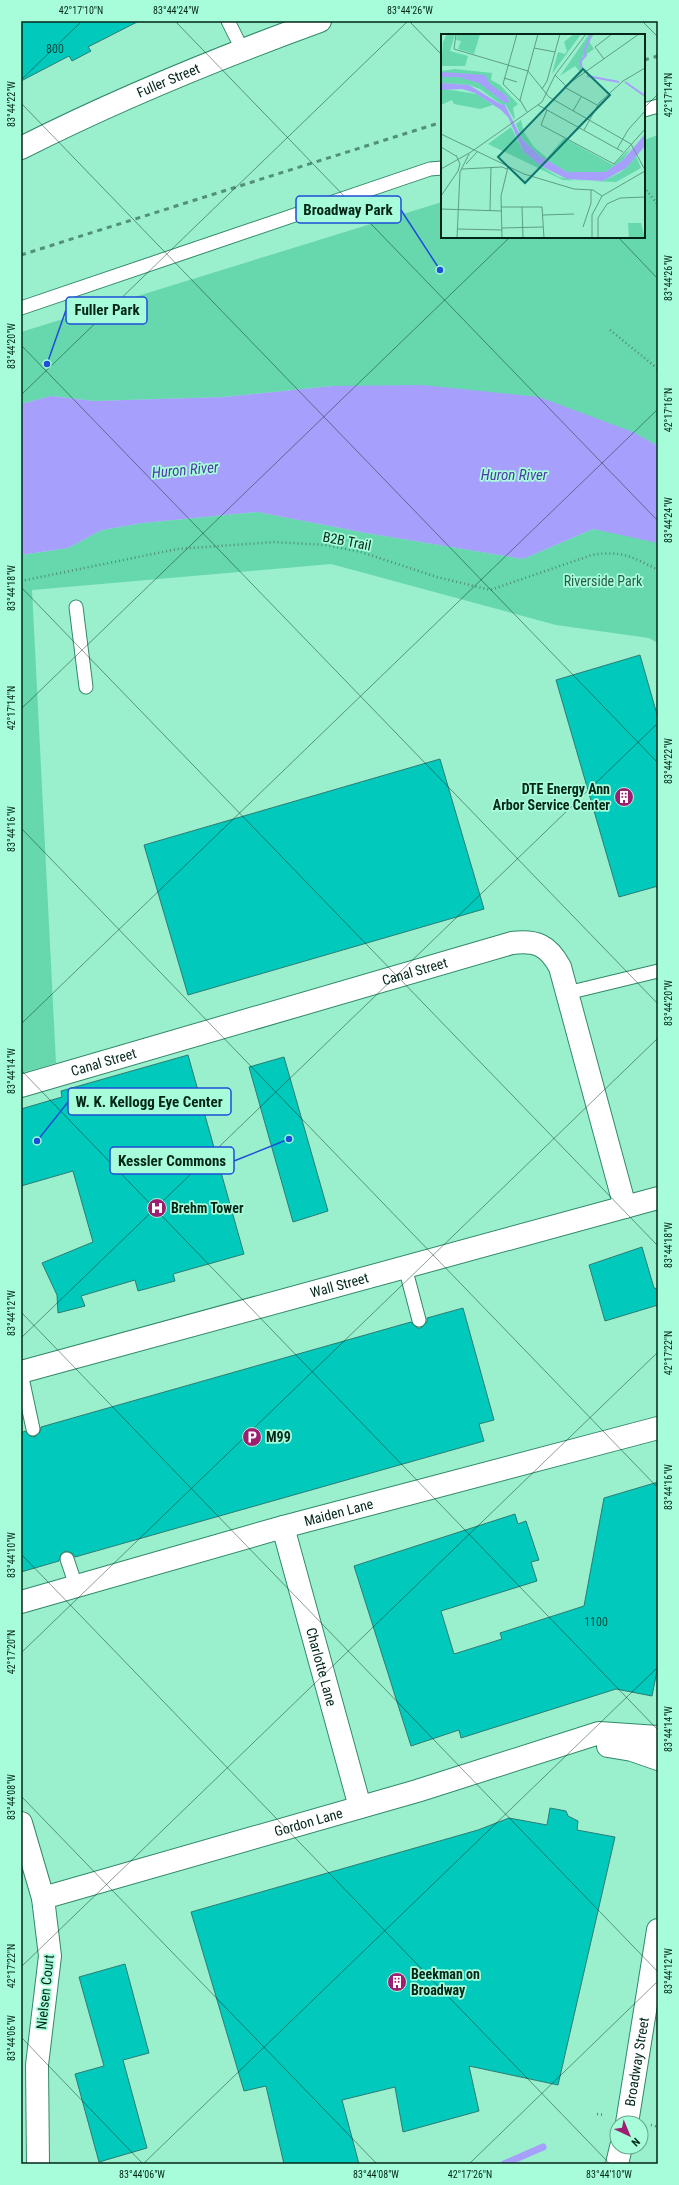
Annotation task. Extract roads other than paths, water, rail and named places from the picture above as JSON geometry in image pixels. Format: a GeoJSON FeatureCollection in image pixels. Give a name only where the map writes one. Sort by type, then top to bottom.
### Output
{"type":"FeatureCollection","features":[{"type":"Feature","properties":{"kind":"street","name":"Fuller Street"},"geometry":{"type":"LineString","coordinates":[[21,148],[128,97],[242,49],[320,21]]}},
{"type":"Feature","properties":{"kind":"street","name":"Canal Street"},"geometry":{"type":"LineString","coordinates":[[21,1086],[512,944],[529,941],[541,946],[554,956],[560,967],[625,1207]]}},
{"type":"Feature","properties":{"kind":"street","name":"Wall Street"},"geometry":{"type":"LineString","coordinates":[[21,1372],[658,1198]]}},
{"type":"Feature","properties":{"kind":"street","name":"Maiden Lane"},"geometry":{"type":"LineString","coordinates":[[21,1602],[283,1527],[658,1428]]}},
{"type":"Feature","properties":{"kind":"street","name":"Charlotte Lane"},"geometry":{"type":"LineString","coordinates":[[283,1527],[360,1807]]}},
{"type":"Feature","properties":{"kind":"street","name":"Gordon Lane"},"geometry":{"type":"LineString","coordinates":[[43,1898],[360,1807],[573,1743],[599,1733],[658,1737]]}},
{"type":"Feature","properties":{"kind":"street","name":"Gordon Lane"},"geometry":{"type":"LineString","coordinates":[[573,1743],[601,1744],[626,1749],[658,1759]]}},
{"type":"Feature","properties":{"kind":"street","name":"Nielsen Court"},"geometry":{"type":"LineString","coordinates":[[21,1823],[43,1898],[50,1956],[37,2065],[38,2164]]}},
{"type":"Feature","properties":{"kind":"street","name":"Broadway Street"},"geometry":{"type":"LineString","coordinates":[[628,2115],[658,1930]]}},
{"type":"Feature","properties":{"kind":"lane"},"geometry":{"type":"LineString","coordinates":[[228,21],[242,49]]}},
{"type":"Feature","properties":{"kind":"lane"},"geometry":{"type":"LineString","coordinates":[[645,110],[658,106]]}},
{"type":"Feature","properties":{"kind":"lane"},"geometry":{"type":"LineString","coordinates":[[21,308],[430,169],[441,168]]}},
{"type":"Feature","properties":{"kind":"lane"},"geometry":{"type":"LineString","coordinates":[[76,607],[86,688]]}},
{"type":"Feature","properties":{"kind":"lane"},"geometry":{"type":"LineString","coordinates":[[567,993],[658,971]]}},
{"type":"Feature","properties":{"kind":"lane"},"geometry":{"type":"LineString","coordinates":[[406,1267],[420,1320]]}},
{"type":"Feature","properties":{"kind":"lane"},"geometry":{"type":"LineString","coordinates":[[21,1372],[33,1429]]}},
{"type":"Feature","properties":{"kind":"lane"},"geometry":{"type":"LineString","coordinates":[[67,1559],[76,1586]]}},
{"type":"Feature","properties":{"kind":"water","name":"Huron River"},"geometry":{"type":"Polygon","coordinates":[[[422,385],[539,397],[633,432],[658,446],[658,543],[593,529],[523,559],[366,533],[257,512],[143,523],[102,530],[68,548],[21,555],[21,404],[51,396],[94,401],[224,397],[332,386],[422,385]]]}},
{"type":"Feature","properties":{"kind":"waterway"},"geometry":{"type":"LineString","coordinates":[[504,2164],[543,2147]]}},
{"type":"Feature","properties":{"kind":"railway"},"geometry":{"type":"LineString","coordinates":[[645,60],[658,56]]}},
{"type":"Feature","properties":{"kind":"railway"},"geometry":{"type":"LineString","coordinates":[[21,255],[441,122]]}},
{"type":"Feature","properties":{"kind":"place","name":"Broadway Park"},"geometry":{"type":"Point","coordinates":[440,270]}},
{"type":"Feature","properties":{"kind":"place","name":"Fuller Park"},"geometry":{"type":"Point","coordinates":[47,364]}},
{"type":"Feature","properties":{"kind":"place","name":"DTE Energy Ann Arbor Service Center"},"geometry":{"type":"Point","coordinates":[624,797]}},
{"type":"Feature","properties":{"kind":"place","name":"Kessler Commons"},"geometry":{"type":"Point","coordinates":[289,1139]}},
{"type":"Feature","properties":{"kind":"place","name":"W. K. Kellogg Eye Center"},"geometry":{"type":"Point","coordinates":[37,1141]}},
{"type":"Feature","properties":{"kind":"place","name":"Brehm Tower"},"geometry":{"type":"Point","coordinates":[157,1208]}},
{"type":"Feature","properties":{"kind":"place","name":"M99"},"geometry":{"type":"Point","coordinates":[252,1437]}},
{"type":"Feature","properties":{"kind":"place","name":"Beekman on Broadway"},"geometry":{"type":"Point","coordinates":[397,1982]}},
{"type":"Feature","properties":{"kind":"park label","name":"Riverside Park"},"geometry":{"type":"Point","coordinates":[603,581]}}]}
